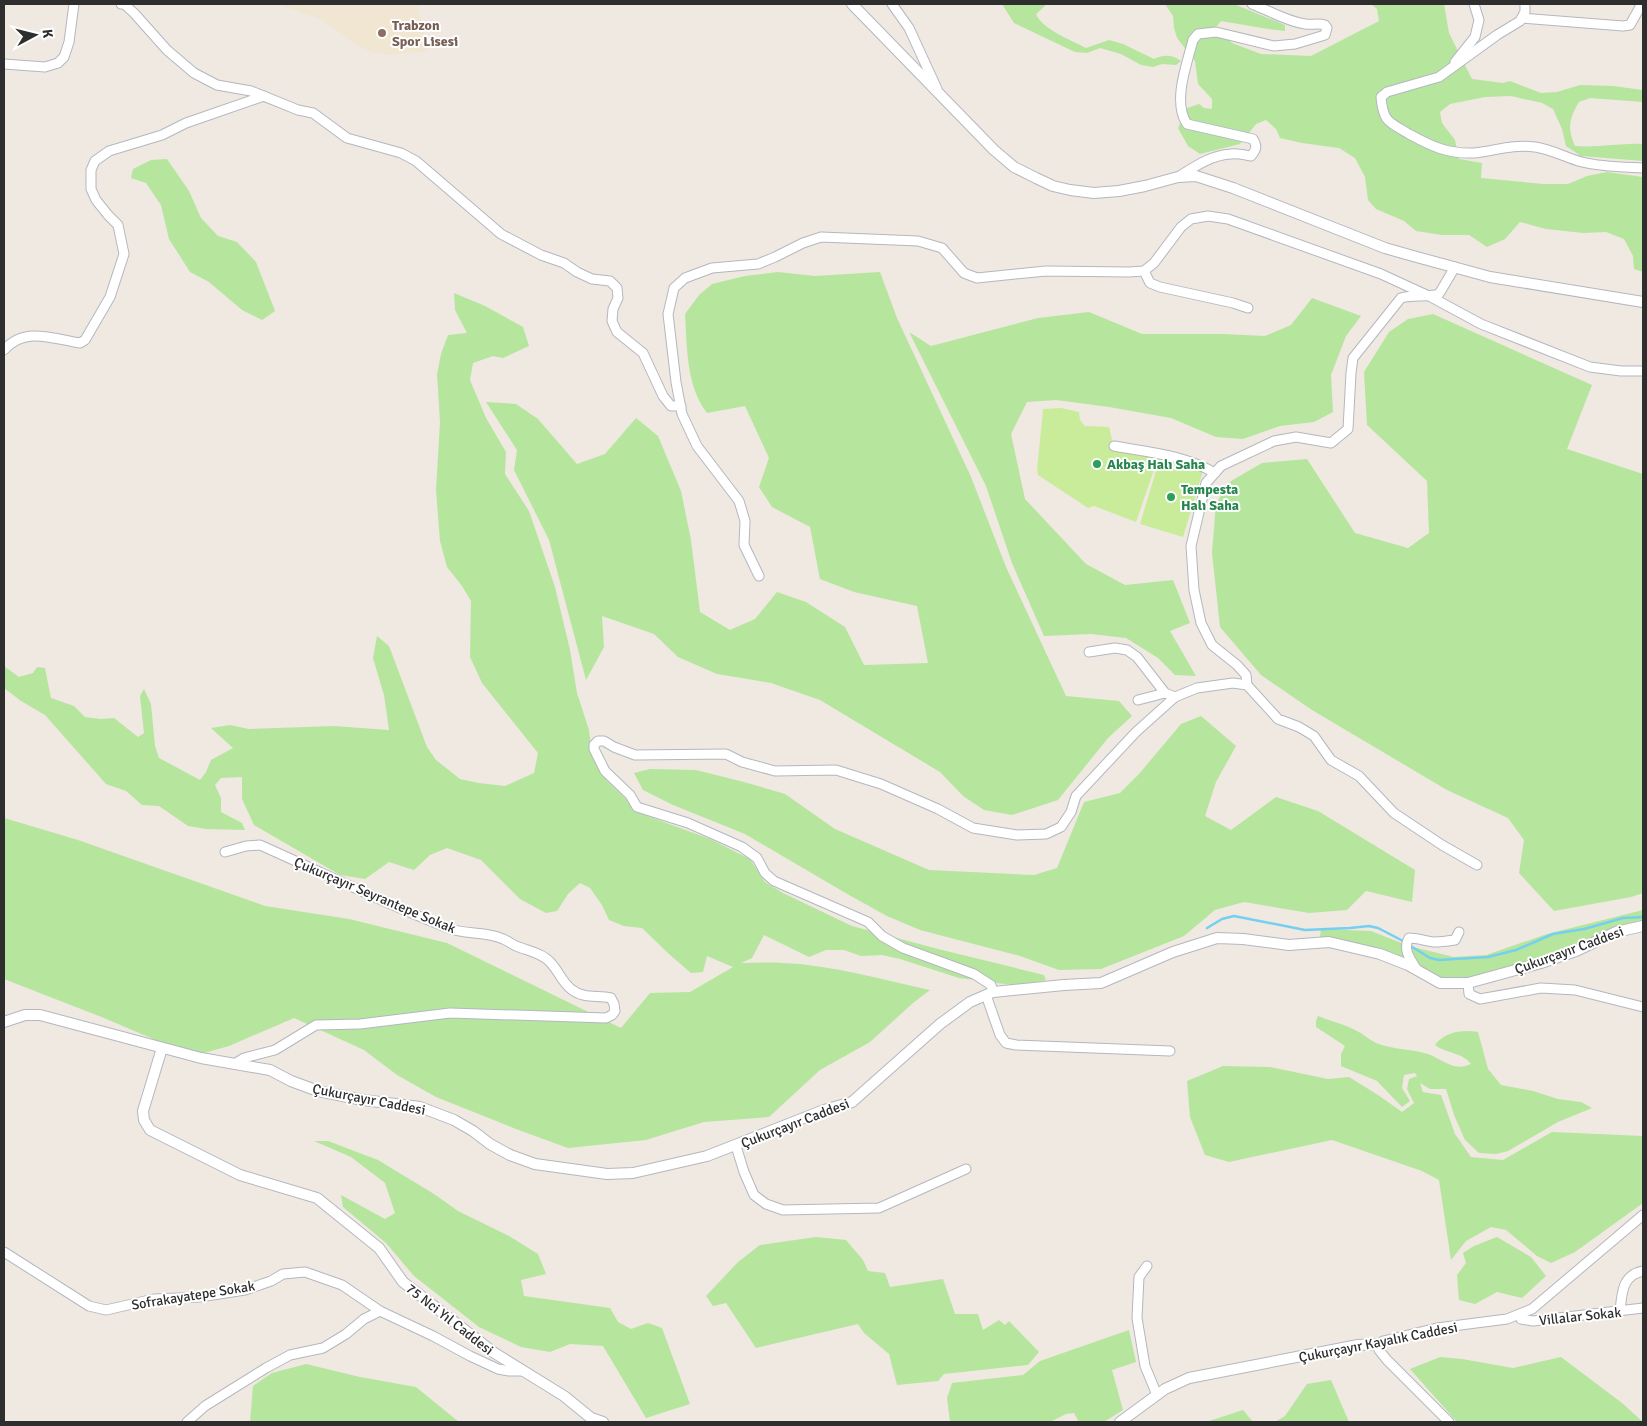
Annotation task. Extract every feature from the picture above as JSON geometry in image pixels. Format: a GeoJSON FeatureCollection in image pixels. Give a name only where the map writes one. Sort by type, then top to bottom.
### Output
{"type":"FeatureCollection","features":[{"type":"Feature","properties":{"kind":"street"},"geometry":{"type":"LineString","coordinates":[[4,64],[45,66],[58,63],[64,57],[69,42],[74,4]]}},
{"type":"Feature","properties":{"kind":"street"},"geometry":{"type":"LineString","coordinates":[[121,4],[124,4],[134,13],[167,50],[194,73],[217,85],[251,91],[298,110],[312,113],[347,138],[401,153],[416,161],[501,234],[564,263],[592,279],[610,281],[617,288],[618,298],[612,321],[617,332],[643,353],[663,396],[671,406],[681,406]]}},
{"type":"Feature","properties":{"kind":"street"},"geometry":{"type":"LineString","coordinates":[[852,4],[976,132],[1014,167],[1053,186],[1094,193],[1111,192],[1145,186],[1178,177],[1196,176],[1232,188],[1385,248],[1455,268],[1490,277],[1643,302]]}},
{"type":"Feature","properties":{"kind":"street"},"geometry":{"type":"LineString","coordinates":[[892,4],[909,28],[939,94]]}},
{"type":"Feature","properties":{"kind":"street"},"geometry":{"type":"LineString","coordinates":[[1178,177],[1212,158],[1231,154],[1251,156],[1256,150],[1253,139],[1187,124],[1181,116],[1180,95],[1193,40],[1198,34],[1216,32],[1274,46],[1295,44],[1324,35],[1327,28],[1319,23],[1307,24],[1286,19],[1252,4]]}},
{"type":"Feature","properties":{"kind":"street"},"geometry":{"type":"LineString","coordinates":[[1449,70],[1475,37],[1479,20],[1474,4]]}},
{"type":"Feature","properties":{"kind":"street"},"geometry":{"type":"LineString","coordinates":[[1525,4],[1525,12],[1520,21],[1497,35],[1439,77],[1388,92],[1381,97],[1382,110],[1388,122],[1433,147],[1457,153],[1475,152],[1514,145],[1537,147],[1597,165],[1643,168]]}},
{"type":"Feature","properties":{"kind":"street"},"geometry":{"type":"LineString","coordinates":[[1522,18],[1609,26],[1630,26],[1640,8],[1640,4]]}},
{"type":"Feature","properties":{"kind":"street"},"geometry":{"type":"LineString","coordinates":[[4,350],[9,344],[29,336],[47,335],[80,343],[85,340],[110,296],[124,254],[118,225],[102,208],[91,189],[91,170],[95,161],[108,151],[162,135],[186,123],[264,96]]}},
{"type":"Feature","properties":{"kind":"street"},"geometry":{"type":"LineString","coordinates":[[759,576],[744,545],[744,521],[739,501],[697,446],[682,414],[668,314],[674,288],[685,278],[712,268],[758,264],[803,242],[821,237],[918,241],[942,248],[964,273],[977,278],[1046,272],[1129,272],[1144,271],[1154,263],[1181,227],[1191,219],[1208,216],[1228,219],[1381,274],[1431,296],[1481,324],[1590,367],[1621,371],[1643,371]]}},
{"type":"Feature","properties":{"kind":"street"},"geometry":{"type":"LineString","coordinates":[[1455,268],[1439,294],[1431,296],[1411,295],[1402,298],[1354,358],[1350,372],[1348,429],[1339,438],[1331,443],[1296,437],[1274,441],[1221,466],[1206,483],[1191,546],[1194,590],[1201,623],[1212,645],[1246,675],[1247,685],[1278,719],[1299,726],[1314,736],[1331,760],[1359,776],[1394,812],[1442,845],[1477,865]]}},
{"type":"Feature","properties":{"kind":"street"},"geometry":{"type":"LineString","coordinates":[[1144,271],[1150,282],[1160,287],[1248,308]]}},
{"type":"Feature","properties":{"kind":"street"},"geometry":{"type":"LineString","coordinates":[[1114,446],[1187,460],[1204,466],[1215,473]]}},
{"type":"Feature","properties":{"kind":"street"},"geometry":{"type":"LineString","coordinates":[[1089,652],[1114,648],[1126,650],[1137,657],[1165,693],[1175,697]]}},
{"type":"Feature","properties":{"kind":"street"},"geometry":{"type":"LineString","coordinates":[[1170,1051],[1016,1045],[1006,1043],[1000,1035],[989,993],[991,985],[974,974],[903,948],[882,936],[868,922],[774,880],[765,873],[756,858],[742,847],[688,823],[637,807],[630,795],[605,771],[594,749],[594,744],[598,741],[604,741],[636,755],[726,754],[742,762],[775,771],[836,770],[881,784],[938,809],[973,828],[1017,835],[1046,834],[1061,827],[1071,812],[1076,796],[1136,732],[1175,697],[1196,688],[1233,683],[1247,685]]}},
{"type":"Feature","properties":{"kind":"street"},"geometry":{"type":"LineString","coordinates":[[1138,700],[1165,693]]}},
{"type":"Feature","properties":{"kind":"street","name":"Çukurçayır Seyrantepe Sokak"},"geometry":{"type":"LineString","coordinates":[[225,852],[246,846],[260,845],[450,929],[502,938],[514,945],[537,953],[550,962],[571,990],[584,996],[610,998],[614,1004],[615,1011],[612,1016],[606,1018],[450,1013],[360,1024],[316,1026],[275,1050],[244,1058],[236,1063]]}},
{"type":"Feature","properties":{"kind":"street","name":"Çukurçayır Caddesi"},"geometry":{"type":"LineString","coordinates":[[4,1022],[25,1015],[40,1015],[201,1058],[270,1070],[291,1081],[318,1090],[363,1100],[420,1107],[454,1120],[510,1155],[535,1164],[607,1174],[632,1173],[707,1156],[824,1110],[852,1102],[940,1024],[970,1002],[989,993],[1100,983],[1173,952],[1217,938],[1244,939],[1289,945],[1329,942],[1380,954],[1418,970],[1440,983],[1468,984],[1541,963],[1576,951],[1616,932],[1643,926]]}},
{"type":"Feature","properties":{"kind":"street"},"geometry":{"type":"LineString","coordinates":[[1418,970],[1409,958],[1406,950],[1409,938],[1444,942],[1455,940],[1459,932]]}},
{"type":"Feature","properties":{"kind":"street"},"geometry":{"type":"LineString","coordinates":[[1468,984],[1469,994],[1480,999],[1541,988],[1575,990],[1643,1007]]}},
{"type":"Feature","properties":{"kind":"street","name":"75 Nci Yıl Caddesi"},"geometry":{"type":"LineString","coordinates":[[162,1048],[143,1111],[144,1120],[150,1130],[240,1175],[318,1198],[379,1248],[403,1282],[493,1352],[522,1370]]}},
{"type":"Feature","properties":{"kind":"street"},"geometry":{"type":"LineString","coordinates":[[736,1146],[754,1195],[766,1204],[783,1210],[878,1208],[966,1169]]}},
{"type":"Feature","properties":{"kind":"street","name":"Çukurçayır Kayalık Caddesi"},"geometry":{"type":"LineString","coordinates":[[1120,1422],[1165,1388],[1198,1376],[1358,1345],[1380,1344],[1383,1341],[1437,1328],[1507,1319],[1520,1314],[1532,1309],[1643,1215]]}},
{"type":"Feature","properties":{"kind":"street","name":"Sofrakayatepe Sokak"},"geometry":{"type":"LineString","coordinates":[[4,1252],[90,1306],[106,1310],[154,1299],[200,1297],[245,1290],[271,1281],[283,1274],[305,1272],[342,1285],[380,1311],[498,1369],[509,1371],[522,1370]]}},
{"type":"Feature","properties":{"kind":"street"},"geometry":{"type":"LineString","coordinates":[[1147,1266],[1139,1277],[1137,1318],[1145,1366],[1157,1394]]}},
{"type":"Feature","properties":{"kind":"street"},"geometry":{"type":"LineString","coordinates":[[1620,1311],[1622,1292],[1626,1282],[1635,1272],[1643,1270]]}},
{"type":"Feature","properties":{"kind":"street","name":"Villalar Sokak"},"geometry":{"type":"LineString","coordinates":[[1520,1314],[1521,1319],[1533,1321],[1643,1308]]}},
{"type":"Feature","properties":{"kind":"street"},"geometry":{"type":"LineString","coordinates":[[187,1422],[205,1406],[266,1368],[290,1355],[323,1348],[346,1334],[364,1319],[380,1311]]}},
{"type":"Feature","properties":{"kind":"street"},"geometry":{"type":"LineString","coordinates":[[1380,1344],[1379,1350],[1387,1360],[1449,1422]]}},
{"type":"Feature","properties":{"kind":"street"},"geometry":{"type":"LineString","coordinates":[[522,1370],[564,1396],[591,1418],[603,1422]]}},
{"type":"Feature","properties":{"kind":"shaded area","name":"Trabzon Spor Lisesi"},"geometry":{"type":"Polygon","coordinates":[[[278,4],[417,4],[428,51],[386,55],[372,52],[362,48],[320,19],[278,4]]]}},
{"type":"Feature","properties":{"kind":"green space"},"geometry":{"type":"Polygon","coordinates":[[[1002,4],[1047,4],[1036,14],[1044,25],[1086,48],[1109,40],[1123,44],[1154,59],[1168,56],[1181,61],[1176,65],[1162,64],[1153,67],[1141,65],[1121,54],[1100,48],[1087,53],[1075,52],[1014,23],[1002,4]]]}},
{"type":"Feature","properties":{"kind":"green space"},"geometry":{"type":"Polygon","coordinates":[[[1165,4],[1234,4],[1285,25],[1285,31],[1221,21],[1216,27],[1232,43],[1261,54],[1311,56],[1379,21],[1377,9],[1371,4],[1444,4],[1449,33],[1472,79],[1503,83],[1510,81],[1541,93],[1557,92],[1580,85],[1613,86],[1643,90],[1643,102],[1590,98],[1579,102],[1571,119],[1570,129],[1575,146],[1643,144],[1643,161],[1581,156],[1566,146],[1562,129],[1553,109],[1542,103],[1511,96],[1485,97],[1450,104],[1440,112],[1442,123],[1455,140],[1459,159],[1482,163],[1481,178],[1543,184],[1568,184],[1587,176],[1607,172],[1643,177],[1643,272],[1634,269],[1633,256],[1624,239],[1606,232],[1583,233],[1546,229],[1520,222],[1505,239],[1487,247],[1469,235],[1442,235],[1416,231],[1404,221],[1376,209],[1368,200],[1365,177],[1355,158],[1339,148],[1280,138],[1276,129],[1266,120],[1256,124],[1240,144],[1200,154],[1188,146],[1178,128],[1187,108],[1199,104],[1204,108],[1212,109],[1212,99],[1198,84],[1195,61],[1177,38],[1173,16],[1165,4]]]}},
{"type":"Feature","properties":{"kind":"green space"},"geometry":{"type":"Polygon","coordinates":[[[167,159],[189,191],[201,218],[218,236],[237,242],[256,262],[275,311],[262,320],[242,310],[209,282],[190,272],[169,239],[161,205],[146,183],[131,178],[133,169],[151,160],[167,159]]]}},
{"type":"Feature","properties":{"kind":"green space"},"geometry":{"type":"Polygon","coordinates":[[[778,272],[815,276],[880,272],[897,318],[971,477],[1006,567],[1066,696],[1119,701],[1132,716],[1108,738],[1058,800],[1012,815],[984,810],[963,796],[940,772],[820,700],[771,683],[717,674],[678,657],[654,634],[602,616],[604,647],[586,680],[549,540],[514,470],[517,450],[486,402],[516,404],[538,419],[577,464],[605,454],[636,418],[658,436],[681,491],[691,540],[700,612],[730,630],[755,619],[777,592],[806,602],[845,627],[864,665],[928,663],[917,606],[854,592],[820,579],[810,527],[772,507],[759,487],[769,458],[745,406],[707,413],[695,391],[687,352],[685,314],[699,295],[712,284],[745,276],[778,272]]]}},
{"type":"Feature","properties":{"kind":"green space"},"geometry":{"type":"Polygon","coordinates":[[[454,293],[485,306],[523,327],[529,346],[503,358],[493,356],[473,363],[470,380],[486,418],[506,452],[505,474],[529,511],[555,587],[570,650],[577,693],[589,730],[592,753],[606,780],[628,801],[634,811],[710,839],[750,859],[765,882],[783,893],[852,926],[1044,975],[1046,980],[1019,986],[959,978],[900,959],[882,955],[861,956],[844,950],[826,950],[809,957],[764,935],[752,958],[741,963],[802,964],[930,990],[870,1042],[820,1070],[769,1117],[704,1122],[646,1140],[568,1148],[436,1097],[397,1075],[364,1050],[294,1018],[229,1046],[193,1056],[104,1018],[4,979],[4,818],[78,840],[265,906],[349,919],[447,943],[621,1028],[650,993],[690,992],[733,967],[707,956],[703,972],[691,973],[642,928],[624,926],[609,920],[602,905],[590,888],[580,883],[568,894],[557,911],[546,913],[520,899],[481,860],[447,848],[430,855],[414,870],[389,862],[365,879],[340,875],[254,825],[242,799],[242,777],[221,778],[215,785],[221,798],[221,812],[242,823],[245,830],[206,829],[188,826],[159,806],[142,805],[126,791],[106,784],[45,715],[21,701],[4,688],[4,666],[19,677],[33,673],[37,667],[45,668],[51,698],[74,706],[85,717],[114,718],[138,737],[144,733],[140,696],[144,689],[151,704],[155,746],[159,758],[200,780],[211,760],[233,748],[211,728],[230,725],[249,729],[334,726],[389,730],[384,695],[373,658],[377,636],[389,646],[427,747],[436,760],[460,779],[479,783],[505,786],[534,773],[538,753],[482,683],[470,657],[471,601],[447,567],[440,541],[436,490],[440,422],[437,374],[441,354],[448,335],[467,333],[455,310],[454,293]]]}},
{"type":"Feature","properties":{"kind":"green space"},"geometry":{"type":"Polygon","coordinates":[[[1312,298],[1361,316],[1346,336],[1331,375],[1333,412],[1314,422],[1280,426],[1243,439],[1216,437],[1171,418],[1109,407],[1056,400],[1027,402],[1011,434],[1025,499],[1086,564],[1125,585],[1173,580],[1190,623],[1170,631],[1196,676],[1175,675],[1158,658],[1126,638],[1091,634],[1044,636],[1012,563],[986,486],[909,332],[931,346],[1038,318],[1089,312],[1142,334],[1265,336],[1291,325],[1312,298]]]}},
{"type":"Feature","properties":{"kind":"green space"},"geometry":{"type":"Polygon","coordinates":[[[1433,314],[1592,385],[1567,449],[1643,474],[1643,893],[1631,897],[1554,911],[1519,873],[1524,840],[1508,818],[1447,790],[1312,710],[1261,675],[1220,627],[1212,553],[1216,503],[1231,481],[1262,463],[1307,459],[1355,533],[1408,548],[1429,533],[1427,481],[1367,425],[1364,372],[1389,332],[1408,319],[1433,314]]]}},
{"type":"Feature","properties":{"kind":"green space","name":"Akbaş Halı Saha"},"geometry":{"type":"Polygon","coordinates":[[[1061,408],[1079,412],[1080,420],[1085,426],[1109,427],[1116,448],[1158,458],[1136,522],[1094,506],[1088,508],[1038,475],[1043,409],[1061,408]]]}},
{"type":"Feature","properties":{"kind":"green space","name":"Tempesta Halı Saha"},"geometry":{"type":"Polygon","coordinates":[[[1160,458],[1203,471],[1183,537],[1140,524],[1160,458]]]}},
{"type":"Feature","properties":{"kind":"green space"},"geometry":{"type":"Polygon","coordinates":[[[1201,716],[1236,746],[1216,782],[1205,816],[1231,830],[1276,797],[1318,811],[1415,870],[1412,902],[1366,891],[1347,910],[1309,913],[1244,902],[1215,910],[1184,936],[1101,969],[1059,970],[1020,956],[920,930],[887,916],[745,834],[673,805],[643,790],[634,773],[650,769],[696,770],[785,794],[835,829],[929,870],[1034,875],[1057,868],[1084,802],[1120,793],[1139,774],[1181,724],[1201,716]]]}},
{"type":"Feature","properties":{"kind":"green space"},"geometry":{"type":"Polygon","coordinates":[[[1643,910],[1643,922],[1550,957],[1465,980],[1448,980],[1436,977],[1345,941],[1320,937],[1321,929],[1371,931],[1409,946],[1454,957],[1486,955],[1547,934],[1643,910]]]}},
{"type":"Feature","properties":{"kind":"green space"},"geometry":{"type":"Polygon","coordinates":[[[1318,1016],[1351,1028],[1378,1044],[1422,1052],[1459,1067],[1471,1064],[1463,1057],[1435,1045],[1449,1034],[1466,1031],[1478,1032],[1488,1069],[1501,1085],[1533,1091],[1558,1099],[1581,1102],[1592,1108],[1558,1122],[1508,1151],[1496,1154],[1479,1153],[1465,1140],[1454,1115],[1446,1089],[1430,1089],[1420,1083],[1423,1092],[1441,1095],[1455,1134],[1471,1157],[1503,1160],[1552,1132],[1643,1136],[1643,1203],[1575,1252],[1551,1263],[1537,1256],[1506,1230],[1491,1227],[1466,1241],[1451,1260],[1439,1180],[1422,1171],[1332,1140],[1229,1162],[1205,1155],[1190,1117],[1187,1081],[1223,1066],[1270,1067],[1328,1079],[1349,1077],[1402,1112],[1414,1103],[1407,1089],[1409,1079],[1417,1076],[1415,1073],[1404,1075],[1402,1088],[1410,1101],[1402,1107],[1377,1081],[1341,1066],[1341,1054],[1345,1046],[1316,1027],[1318,1016]]]}},
{"type":"Feature","properties":{"kind":"green space"},"geometry":{"type":"Polygon","coordinates":[[[314,1141],[328,1141],[378,1160],[458,1211],[509,1236],[538,1254],[546,1274],[521,1280],[524,1296],[610,1308],[618,1322],[631,1329],[648,1323],[662,1328],[690,1404],[646,1418],[603,1346],[570,1344],[550,1352],[521,1347],[479,1327],[414,1276],[386,1243],[343,1207],[341,1195],[385,1219],[395,1213],[385,1183],[351,1157],[314,1141]]]}},
{"type":"Feature","properties":{"kind":"green space"},"geometry":{"type":"Polygon","coordinates":[[[816,1237],[846,1240],[863,1260],[868,1271],[885,1273],[890,1287],[943,1279],[955,1314],[978,1314],[983,1330],[999,1320],[1005,1325],[1009,1321],[1039,1352],[1028,1365],[944,1374],[938,1381],[897,1385],[889,1354],[864,1333],[858,1324],[756,1348],[726,1303],[713,1306],[706,1296],[738,1262],[760,1245],[816,1237]]]}},
{"type":"Feature","properties":{"kind":"green space"},"geometry":{"type":"Polygon","coordinates":[[[1497,1237],[1531,1257],[1546,1276],[1522,1298],[1497,1292],[1475,1304],[1459,1300],[1457,1275],[1466,1263],[1463,1253],[1474,1246],[1497,1237]]]}},
{"type":"Feature","properties":{"kind":"green space"},"geometry":{"type":"Polygon","coordinates":[[[1129,1330],[1136,1362],[1112,1370],[1123,1410],[1104,1422],[1079,1422],[1074,1413],[1066,1414],[1050,1422],[950,1422],[947,1398],[952,1383],[1023,1375],[1040,1361],[1129,1330]]]}},
{"type":"Feature","properties":{"kind":"green space"},"geometry":{"type":"Polygon","coordinates":[[[1440,1357],[1513,1368],[1561,1357],[1622,1403],[1643,1422],[1457,1422],[1410,1369],[1440,1357]]]}},
{"type":"Feature","properties":{"kind":"green space"},"geometry":{"type":"Polygon","coordinates":[[[306,1364],[360,1377],[416,1387],[459,1422],[250,1422],[253,1386],[272,1373],[306,1364]]]}},
{"type":"Feature","properties":{"kind":"green space"},"geometry":{"type":"Polygon","coordinates":[[[1331,1380],[1349,1422],[1275,1422],[1285,1416],[1307,1384],[1331,1380]]]}},
{"type":"Feature","properties":{"kind":"green space"},"geometry":{"type":"Polygon","coordinates":[[[1243,1410],[1253,1422],[1206,1422],[1243,1410]]]}},
{"type":"Feature","properties":{"kind":"waterway"},"geometry":{"type":"LineString","coordinates":[[1207,928],[1222,919],[1234,916],[1305,930],[1369,926],[1378,928],[1405,942]]}},
{"type":"Feature","properties":{"kind":"waterway"},"geometry":{"type":"LineString","coordinates":[[1409,945],[1430,958],[1439,960],[1488,957],[1516,950],[1553,934],[1584,929],[1623,918],[1643,917]]}},
{"type":"Feature","properties":{"kind":"place","name":"Trabzon Spor Lisesi"},"geometry":{"type":"Point","coordinates":[382,33]}},
{"type":"Feature","properties":{"kind":"place","name":"Akbaş Halı Saha"},"geometry":{"type":"Point","coordinates":[1097,464]}},
{"type":"Feature","properties":{"kind":"place","name":"Tempesta Halı Saha"},"geometry":{"type":"Point","coordinates":[1171,497]}}]}
